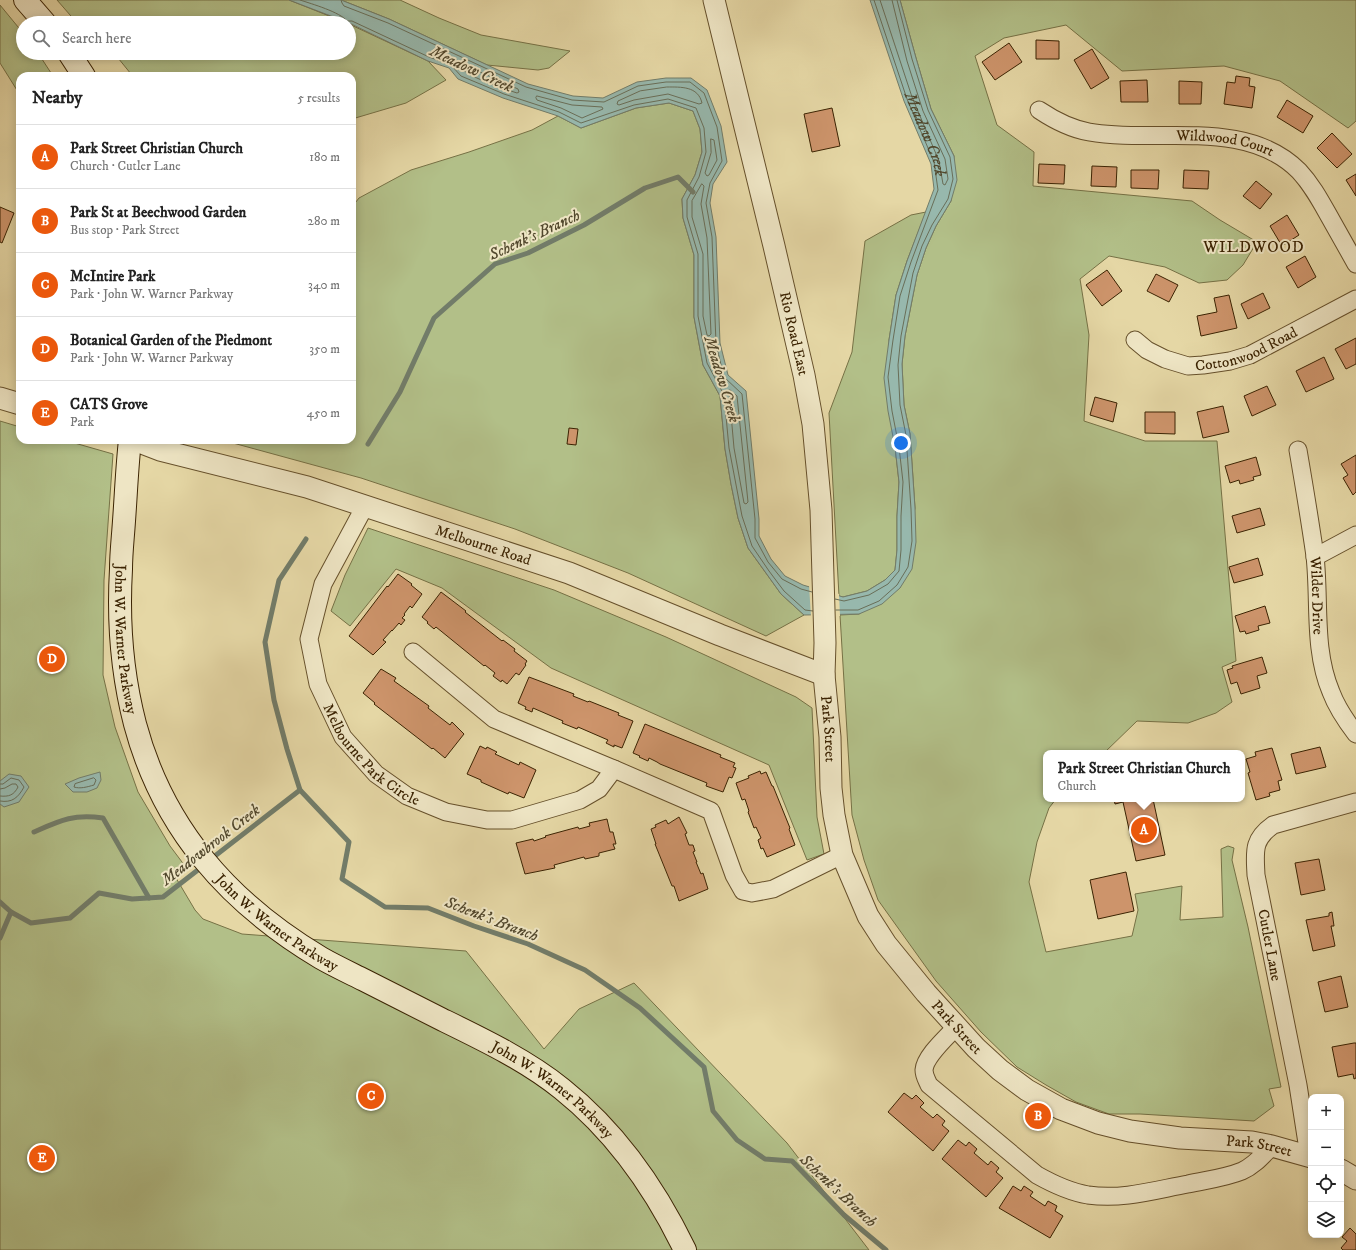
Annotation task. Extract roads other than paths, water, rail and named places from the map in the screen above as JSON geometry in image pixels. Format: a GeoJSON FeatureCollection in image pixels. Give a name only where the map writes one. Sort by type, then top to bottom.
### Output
{"type":"FeatureCollection","features":[{"type":"Feature","properties":{"kind":"main road"},"geometry":{"type":"LineString","coordinates":[[25,0],[39,16]]}},
{"type":"Feature","properties":{"kind":"main road"},"geometry":{"type":"LineString","coordinates":[[74,60],[81,72]]}},
{"type":"Feature","properties":{"kind":"main road","name":"John W. Warner Parkway"},"geometry":{"type":"LineString","coordinates":[[130,444],[120,570],[120,618],[125,672],[135,723],[146,757],[159,791],[173,818],[225,885],[260,916],[290,938],[323,959],[488,1042],[560,1087],[591,1114],[619,1143],[660,1204],[685,1250]]}},
{"type":"Feature","properties":{"kind":"street","name":"Rio Road East"},"geometry":{"type":"LineString","coordinates":[[714,0],[804,375],[813,424],[821,510],[825,643],[824,675]]}},
{"type":"Feature","properties":{"kind":"street","name":"Wildwood Court"},"geometry":{"type":"LineString","coordinates":[[1039,110],[1070,126],[1089,132],[1137,135],[1214,136],[1257,145],[1281,157],[1298,170],[1312,186],[1356,264]]}},
{"type":"Feature","properties":{"kind":"street","name":"Cottonwood Road"},"geometry":{"type":"LineString","coordinates":[[1135,340],[1147,350],[1165,359],[1188,366],[1230,361],[1250,356],[1356,299]]}},
{"type":"Feature","properties":{"kind":"street"},"geometry":{"type":"LineString","coordinates":[[0,398],[16,403]]}},
{"type":"Feature","properties":{"kind":"street","name":"Melbourne Road"},"geometry":{"type":"LineString","coordinates":[[144,444],[160,450],[307,487],[569,572],[720,635],[824,675]]}},
{"type":"Feature","properties":{"kind":"street","name":"Wilder Drive"},"geometry":{"type":"LineString","coordinates":[[1298,450],[1315,557],[1321,652],[1324,668],[1330,691],[1338,708],[1356,734]]}},
{"type":"Feature","properties":{"kind":"street","name":"Melbourne Park Circle"},"geometry":{"type":"LineString","coordinates":[[365,506],[323,584],[309,639],[318,684],[343,737],[376,774],[407,796],[446,812],[487,820],[512,820],[580,800],[599,788],[614,769]]}},
{"type":"Feature","properties":{"kind":"street"},"geometry":{"type":"LineString","coordinates":[[1315,557],[1356,535]]}},
{"type":"Feature","properties":{"kind":"street"},"geometry":{"type":"LineString","coordinates":[[413,652],[494,719],[711,811],[734,875],[743,891],[752,893],[773,889],[842,855]]}},
{"type":"Feature","properties":{"kind":"street","name":"Park Street"},"geometry":{"type":"LineString","coordinates":[[824,675],[830,737],[834,815],[842,855],[868,916],[882,938],[926,993],[976,1048],[1000,1070],[1026,1090],[1061,1109],[1098,1123],[1130,1131],[1180,1138],[1252,1142],[1308,1155]]}},
{"type":"Feature","properties":{"kind":"street","name":"Cutler Lane"},"geometry":{"type":"LineString","coordinates":[[1308,1144],[1298,1086],[1256,875],[1255,847],[1258,838],[1273,826],[1356,802]]}},
{"type":"Feature","properties":{"kind":"street"},"geometry":{"type":"LineString","coordinates":[[957,1026],[927,1059],[924,1069],[929,1085],[1038,1175],[1053,1184],[1074,1192],[1110,1197],[1128,1196],[1226,1176],[1243,1170],[1259,1159],[1272,1146]]}},
{"type":"Feature","properties":{"kind":"street"},"geometry":{"type":"LineString","coordinates":[[1344,1172],[1356,1179]]}},
{"type":"Feature","properties":{"kind":"water","name":"Meadow Creek"},"geometry":{"type":"Polygon","coordinates":[[[289,0],[341,0],[389,19],[528,84],[573,96],[603,98],[637,82],[666,78],[691,78],[707,90],[721,126],[727,162],[713,184],[710,203],[716,237],[720,343],[728,375],[746,391],[759,519],[759,536],[771,559],[785,576],[803,585],[843,597],[867,591],[885,580],[895,570],[899,482],[884,378],[896,295],[934,189],[931,164],[904,101],[870,0],[900,0],[931,109],[954,156],[957,180],[951,201],[936,226],[926,248],[917,275],[905,336],[902,364],[904,405],[910,434],[916,542],[912,569],[900,588],[882,604],[859,614],[804,615],[781,594],[748,548],[738,518],[731,484],[725,449],[720,396],[703,365],[694,317],[694,255],[683,218],[682,199],[695,175],[702,152],[700,129],[693,111],[669,103],[636,108],[581,128],[558,116],[503,98],[458,79],[449,68],[428,61],[356,26],[356,16],[331,16],[289,0]]]}},
{"type":"Feature","properties":{"kind":"water"},"geometry":{"type":"Polygon","coordinates":[[[100,772],[101,780],[97,788],[87,792],[73,792],[65,784],[79,778],[100,772]]]}},
{"type":"Feature","properties":{"kind":"water"},"geometry":{"type":"Polygon","coordinates":[[[9,774],[21,776],[29,787],[19,802],[4,807],[0,804],[0,781],[9,774]]]}},
{"type":"Feature","properties":{"kind":"waterway","name":"Schenk's Branch"},"geometry":{"type":"LineString","coordinates":[[368,444],[400,392],[434,318],[495,264],[528,253],[584,225],[645,188],[678,177],[693,192]]}},
{"type":"Feature","properties":{"kind":"waterway","name":"Schenk's Branch"},"geometry":{"type":"LineString","coordinates":[[306,539],[279,580],[265,642],[274,700],[300,790],[349,842],[342,879],[385,907],[428,908],[474,926],[528,944],[585,970],[640,1008],[704,1067],[713,1111],[737,1140],[765,1159],[792,1161],[844,1215],[886,1250]]}},
{"type":"Feature","properties":{"kind":"waterway","name":"Meadowbrook Creek"},"geometry":{"type":"LineString","coordinates":[[211,859],[300,790]]}},
{"type":"Feature","properties":{"kind":"waterway"},"geometry":{"type":"LineString","coordinates":[[34,832],[67,819],[83,817],[103,818],[149,898]]}},
{"type":"Feature","properties":{"kind":"waterway","name":"Meadowbrook Creek"},"geometry":{"type":"LineString","coordinates":[[0,902],[11,912],[31,923],[70,918],[99,893],[132,899],[163,897],[203,866]]}},
{"type":"Feature","properties":{"kind":"waterway"},"geometry":{"type":"LineString","coordinates":[[0,938],[11,912]]}},
{"type":"Feature","properties":{"kind":"place","name":"Botanical Garden of the Piedmont"},"geometry":{"type":"Point","coordinates":[52,659]}},
{"type":"Feature","properties":{"kind":"place","name":"Park Street Christian Church"},"geometry":{"type":"Point","coordinates":[1144,830]}},
{"type":"Feature","properties":{"kind":"place","name":"McIntire Park"},"geometry":{"type":"Point","coordinates":[371,1096]}},
{"type":"Feature","properties":{"kind":"place","name":"Park St at Beechwood Garden"},"geometry":{"type":"Point","coordinates":[1038,1116]}},
{"type":"Feature","properties":{"kind":"place","name":"CATS Grove"},"geometry":{"type":"Point","coordinates":[42,1158]}},
{"type":"Feature","properties":{"kind":"district","name":"WILDWOOD"},"geometry":{"type":"Point","coordinates":[1254,246]}}]}
